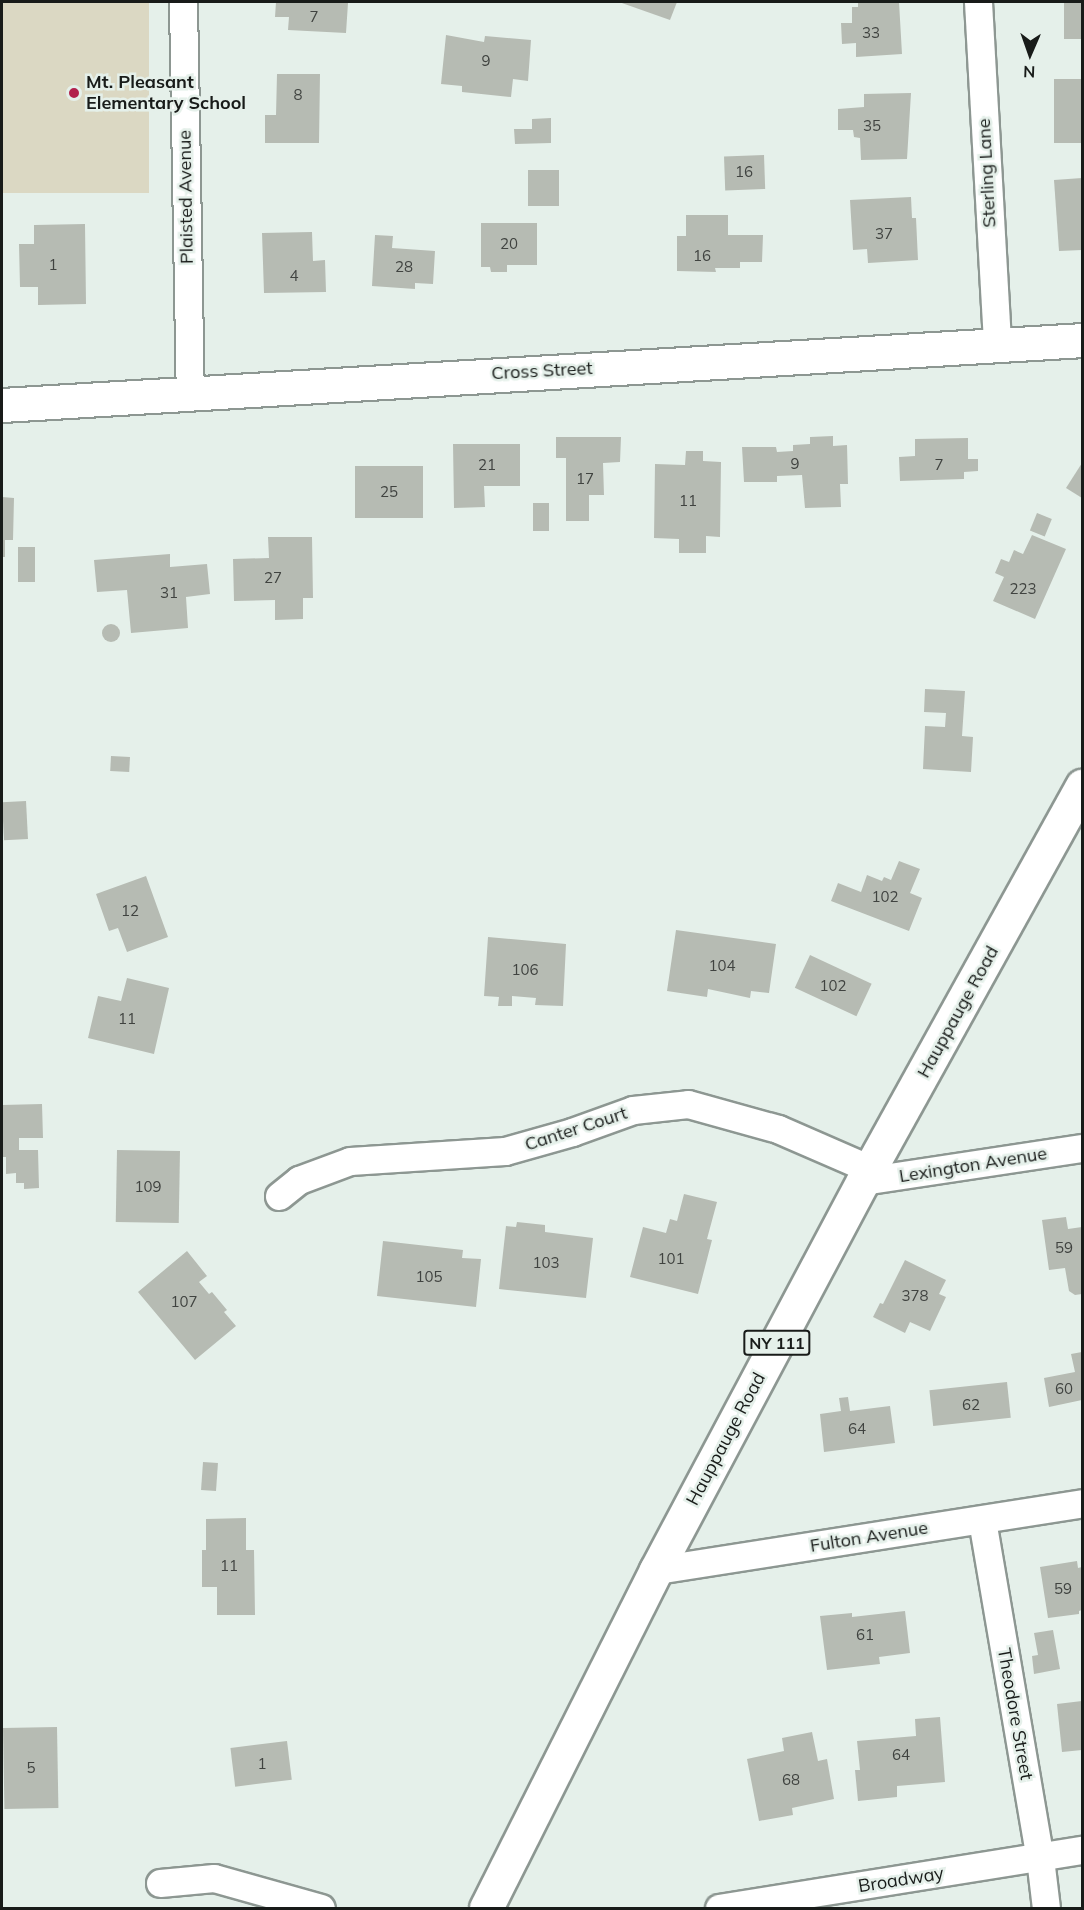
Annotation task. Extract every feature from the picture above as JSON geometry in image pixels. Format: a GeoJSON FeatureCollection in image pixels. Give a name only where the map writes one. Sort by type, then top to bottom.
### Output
{"type":"FeatureCollection","features":[{"type":"Feature","properties":{"kind":"main road","name":"Cross Street"},"geometry":{"type":"LineString","coordinates":[[2,405],[1083,340]]}},
{"type":"Feature","properties":{"kind":"main road","name":"Hauppauge Road"},"geometry":{"type":"LineString","coordinates":[[486,1908],[656,1570],[867,1175],[1083,786]]}},
{"type":"Feature","properties":{"kind":"street","name":"Plaisted Avenue"},"geometry":{"type":"LineString","coordinates":[[183,2],[189,392]]}},
{"type":"Feature","properties":{"kind":"street","name":"Sterling Lane"},"geometry":{"type":"LineString","coordinates":[[978,2],[997,344]]}},
{"type":"Feature","properties":{"kind":"street","name":"Canter Court"},"geometry":{"type":"LineString","coordinates":[[279,1196],[299,1180],[350,1161],[505,1151],[572,1132],[633,1110],[688,1104],[778,1129],[867,1175]]}},
{"type":"Feature","properties":{"kind":"street","name":"Lexington Avenue"},"geometry":{"type":"LineString","coordinates":[[867,1175],[1083,1148]]}},
{"type":"Feature","properties":{"kind":"street","name":"Fulton Avenue"},"geometry":{"type":"LineString","coordinates":[[656,1570],[1083,1503]]}},
{"type":"Feature","properties":{"kind":"street","name":"Theodore Street"},"geometry":{"type":"LineString","coordinates":[[982,1520],[1040,1858],[1046,1908]]}},
{"type":"Feature","properties":{"kind":"street","name":"Broadway"},"geometry":{"type":"LineString","coordinates":[[720,1908],[1083,1850]]}},
{"type":"Feature","properties":{"kind":"street"},"geometry":{"type":"LineString","coordinates":[[159,1883],[214,1878],[321,1908]]}},
{"type":"Feature","properties":{"kind":"shaded area","name":"Mt. Pleasant Elementary School"},"geometry":{"type":"Polygon","coordinates":[[[2,2],[149,2],[149,193],[2,193],[2,2]]]}},
{"type":"Feature","properties":{"kind":"building"},"geometry":{"type":"Polygon","coordinates":[[[276,2],[348,3],[346,33],[288,30],[289,17],[275,17],[276,2]]]}},
{"type":"Feature","properties":{"kind":"building"},"geometry":{"type":"Polygon","coordinates":[[[619,2],[677,2],[670,20],[619,2]]]}},
{"type":"Feature","properties":{"kind":"building"},"geometry":{"type":"Polygon","coordinates":[[[858,2],[899,2],[902,54],[856,57],[856,43],[842,44],[841,23],[852,23],[852,7],[858,7],[858,2]]]}},
{"type":"Feature","properties":{"kind":"building"},"geometry":{"type":"Polygon","coordinates":[[[1064,2],[1082,2],[1082,39],[1064,39],[1064,2]]]}},
{"type":"Feature","properties":{"kind":"building"},"geometry":{"type":"Polygon","coordinates":[[[446,35],[484,42],[485,36],[531,40],[528,81],[513,79],[511,97],[462,92],[462,86],[441,84],[446,35]]]}},
{"type":"Feature","properties":{"kind":"building"},"geometry":{"type":"Polygon","coordinates":[[[277,74],[320,74],[319,143],[265,143],[265,115],[276,115],[277,74]]]}},
{"type":"Feature","properties":{"kind":"building"},"geometry":{"type":"Polygon","coordinates":[[[1054,79],[1082,79],[1082,143],[1054,143],[1054,79]]]}},
{"type":"Feature","properties":{"kind":"building"},"geometry":{"type":"Polygon","coordinates":[[[911,93],[907,159],[861,160],[860,138],[854,137],[853,130],[838,130],[838,109],[864,107],[864,94],[911,93]]]}},
{"type":"Feature","properties":{"kind":"building"},"geometry":{"type":"Polygon","coordinates":[[[551,118],[551,143],[515,144],[514,129],[532,129],[532,119],[551,118]]]}},
{"type":"Feature","properties":{"kind":"building"},"geometry":{"type":"Polygon","coordinates":[[[764,155],[765,189],[725,190],[724,156],[764,155]]]}},
{"type":"Feature","properties":{"kind":"building"},"geometry":{"type":"Polygon","coordinates":[[[528,170],[559,170],[559,206],[528,206],[528,170]]]}},
{"type":"Feature","properties":{"kind":"building"},"geometry":{"type":"Polygon","coordinates":[[[1082,178],[1082,250],[1059,251],[1054,180],[1082,178]]]}},
{"type":"Feature","properties":{"kind":"building"},"geometry":{"type":"Polygon","coordinates":[[[911,197],[912,218],[916,218],[918,260],[868,263],[867,249],[853,250],[850,200],[911,197]]]}},
{"type":"Feature","properties":{"kind":"building"},"geometry":{"type":"Polygon","coordinates":[[[686,215],[728,215],[728,235],[763,235],[762,262],[740,262],[740,268],[715,268],[716,272],[677,271],[677,236],[686,236],[686,215]]]}},
{"type":"Feature","properties":{"kind":"building"},"geometry":{"type":"Polygon","coordinates":[[[481,223],[537,223],[537,265],[507,265],[507,272],[491,272],[490,267],[481,267],[481,223]]]}},
{"type":"Feature","properties":{"kind":"building"},"geometry":{"type":"Polygon","coordinates":[[[85,224],[86,304],[38,305],[38,287],[20,287],[19,244],[34,244],[34,225],[85,224]]]}},
{"type":"Feature","properties":{"kind":"building"},"geometry":{"type":"Polygon","coordinates":[[[312,232],[313,261],[325,260],[326,292],[264,293],[262,233],[312,232]]]}},
{"type":"Feature","properties":{"kind":"building"},"geometry":{"type":"Polygon","coordinates":[[[375,235],[393,236],[392,248],[435,251],[433,284],[415,283],[415,289],[372,286],[375,235]]]}},
{"type":"Feature","properties":{"kind":"building"},"geometry":{"type":"Polygon","coordinates":[[[833,436],[833,446],[847,445],[848,484],[840,484],[841,507],[805,508],[802,475],[777,476],[777,482],[744,482],[742,447],[776,447],[777,452],[793,451],[793,445],[810,444],[810,437],[833,436]]]}},
{"type":"Feature","properties":{"kind":"building"},"geometry":{"type":"Polygon","coordinates":[[[556,437],[621,437],[620,462],[603,463],[604,495],[589,495],[589,521],[566,521],[566,458],[556,458],[556,437]]]}},
{"type":"Feature","properties":{"kind":"building"},"geometry":{"type":"Polygon","coordinates":[[[968,438],[968,459],[978,459],[978,471],[964,472],[964,479],[900,481],[899,457],[915,456],[915,439],[968,438]]]}},
{"type":"Feature","properties":{"kind":"building"},"geometry":{"type":"Polygon","coordinates":[[[453,444],[520,444],[520,486],[484,486],[485,507],[454,508],[453,444]]]}},
{"type":"Feature","properties":{"kind":"building"},"geometry":{"type":"Polygon","coordinates":[[[686,451],[703,451],[703,461],[721,462],[720,537],[706,536],[706,553],[679,553],[679,539],[654,538],[655,464],[685,465],[686,451]]]}},
{"type":"Feature","properties":{"kind":"building"},"geometry":{"type":"Polygon","coordinates":[[[1082,463],[1082,498],[1066,488],[1082,463]]]}},
{"type":"Feature","properties":{"kind":"building"},"geometry":{"type":"Polygon","coordinates":[[[355,466],[423,466],[423,518],[355,518],[355,466]]]}},
{"type":"Feature","properties":{"kind":"building"},"geometry":{"type":"Polygon","coordinates":[[[2,497],[14,498],[13,540],[5,540],[5,557],[2,557],[2,497]]]}},
{"type":"Feature","properties":{"kind":"building"},"geometry":{"type":"Polygon","coordinates":[[[533,503],[549,503],[549,531],[533,531],[533,503]]]}},
{"type":"Feature","properties":{"kind":"building"},"geometry":{"type":"Polygon","coordinates":[[[1037,513],[1052,519],[1045,537],[1030,531],[1037,513]]]}},
{"type":"Feature","properties":{"kind":"building"},"geometry":{"type":"Polygon","coordinates":[[[1032,535],[1066,549],[1035,619],[993,601],[1004,577],[995,573],[1001,559],[1009,562],[1014,550],[1023,554],[1032,535]]]}},
{"type":"Feature","properties":{"kind":"building"},"geometry":{"type":"Polygon","coordinates":[[[268,537],[312,537],[313,598],[303,598],[303,619],[275,620],[275,600],[234,601],[233,559],[269,558],[268,537]]]}},
{"type":"Feature","properties":{"kind":"building"},"geometry":{"type":"Polygon","coordinates":[[[18,547],[35,547],[35,582],[18,582],[18,547]]]}},
{"type":"Feature","properties":{"kind":"building"},"geometry":{"type":"Polygon","coordinates":[[[170,554],[170,567],[207,564],[210,594],[186,597],[188,628],[131,633],[127,590],[97,592],[94,560],[170,554]]]}},
{"type":"Feature","properties":{"kind":"building"},"geometry":{"type":"Polygon","coordinates":[[[111,624],[117,627],[120,633],[117,639],[111,642],[105,639],[102,633],[105,627],[111,624]]]}},
{"type":"Feature","properties":{"kind":"building"},"geometry":{"type":"Polygon","coordinates":[[[925,689],[965,691],[962,736],[973,737],[971,772],[923,769],[925,726],[945,727],[946,713],[924,712],[925,689]]]}},
{"type":"Feature","properties":{"kind":"building"},"geometry":{"type":"Polygon","coordinates":[[[111,756],[130,757],[129,772],[110,771],[111,756]]]}},
{"type":"Feature","properties":{"kind":"building"},"geometry":{"type":"Polygon","coordinates":[[[26,801],[28,839],[4,840],[2,802],[26,801]]]}},
{"type":"Feature","properties":{"kind":"building"},"geometry":{"type":"Polygon","coordinates":[[[899,861],[920,869],[910,893],[922,898],[909,931],[831,901],[838,883],[861,892],[867,875],[882,881],[884,877],[891,880],[899,861]]]}},
{"type":"Feature","properties":{"kind":"building"},"geometry":{"type":"Polygon","coordinates":[[[146,876],[168,937],[127,952],[118,928],[109,931],[96,894],[146,876]]]}},
{"type":"Feature","properties":{"kind":"building"},"geometry":{"type":"Polygon","coordinates":[[[676,930],[776,944],[769,993],[751,991],[750,998],[708,989],[707,997],[667,991],[676,930]]]}},
{"type":"Feature","properties":{"kind":"building"},"geometry":{"type":"Polygon","coordinates":[[[488,937],[566,944],[563,1006],[535,1005],[536,998],[512,996],[512,1006],[498,1006],[499,997],[484,996],[488,937]]]}},
{"type":"Feature","properties":{"kind":"building"},"geometry":{"type":"Polygon","coordinates":[[[810,955],[872,984],[856,1016],[795,988],[810,955]]]}},
{"type":"Feature","properties":{"kind":"building"},"geometry":{"type":"Polygon","coordinates":[[[127,978],[169,988],[154,1054],[88,1038],[98,996],[121,1001],[127,978]]]}},
{"type":"Feature","properties":{"kind":"building"},"geometry":{"type":"Polygon","coordinates":[[[42,1104],[43,1138],[19,1138],[19,1150],[38,1150],[39,1188],[24,1189],[24,1183],[16,1183],[16,1173],[6,1174],[6,1157],[2,1157],[2,1105],[42,1104]]]}},
{"type":"Feature","properties":{"kind":"building"},"geometry":{"type":"Polygon","coordinates":[[[117,1150],[180,1151],[179,1223],[116,1222],[117,1150]]]}},
{"type":"Feature","properties":{"kind":"building"},"geometry":{"type":"Polygon","coordinates":[[[684,1194],[717,1202],[707,1239],[712,1240],[698,1294],[630,1277],[643,1227],[666,1233],[670,1219],[677,1221],[684,1194]]]}},
{"type":"Feature","properties":{"kind":"building"},"geometry":{"type":"Polygon","coordinates":[[[1066,1217],[1068,1229],[1082,1227],[1082,1294],[1075,1295],[1069,1291],[1065,1268],[1049,1270],[1042,1220],[1066,1217]]]}},
{"type":"Feature","properties":{"kind":"building"},"geometry":{"type":"Polygon","coordinates":[[[517,1222],[545,1225],[545,1232],[593,1238],[586,1298],[499,1289],[506,1226],[516,1227],[517,1222]]]}},
{"type":"Feature","properties":{"kind":"building"},"geometry":{"type":"Polygon","coordinates":[[[383,1241],[463,1250],[462,1258],[481,1259],[476,1307],[377,1296],[383,1241]]]}},
{"type":"Feature","properties":{"kind":"building"},"geometry":{"type":"Polygon","coordinates":[[[187,1251],[207,1276],[199,1282],[209,1294],[212,1292],[227,1310],[224,1312],[236,1326],[195,1360],[138,1292],[187,1251]]]}},
{"type":"Feature","properties":{"kind":"building"},"geometry":{"type":"Polygon","coordinates":[[[905,1260],[946,1280],[939,1294],[946,1297],[930,1331],[910,1322],[905,1333],[873,1317],[880,1303],[883,1304],[905,1260]]]}},
{"type":"Feature","properties":{"kind":"building"},"geometry":{"type":"Polygon","coordinates":[[[1082,1352],[1082,1400],[1049,1407],[1044,1378],[1075,1372],[1071,1354],[1082,1352]]]}},
{"type":"Feature","properties":{"kind":"building"},"geometry":{"type":"Polygon","coordinates":[[[1007,1382],[1011,1418],[933,1426],[929,1390],[1007,1382]]]}},
{"type":"Feature","properties":{"kind":"building"},"geometry":{"type":"Polygon","coordinates":[[[848,1397],[850,1411],[890,1406],[895,1443],[824,1452],[820,1414],[841,1411],[839,1398],[848,1397]]]}},
{"type":"Feature","properties":{"kind":"building"},"geometry":{"type":"Polygon","coordinates":[[[203,1462],[218,1463],[216,1491],[201,1490],[203,1462]]]}},
{"type":"Feature","properties":{"kind":"building"},"geometry":{"type":"Polygon","coordinates":[[[246,1518],[246,1550],[254,1550],[255,1615],[217,1615],[217,1587],[202,1587],[202,1550],[206,1550],[206,1519],[246,1518]]]}},
{"type":"Feature","properties":{"kind":"building"},"geometry":{"type":"Polygon","coordinates":[[[1077,1561],[1078,1568],[1082,1567],[1082,1610],[1079,1614],[1048,1618],[1040,1567],[1077,1561]]]}},
{"type":"Feature","properties":{"kind":"building"},"geometry":{"type":"Polygon","coordinates":[[[905,1611],[910,1653],[879,1657],[880,1664],[827,1670],[820,1616],[852,1613],[852,1617],[905,1611]]]}},
{"type":"Feature","properties":{"kind":"building"},"geometry":{"type":"Polygon","coordinates":[[[1053,1630],[1060,1669],[1034,1674],[1032,1656],[1038,1655],[1034,1633],[1053,1630]]]}},
{"type":"Feature","properties":{"kind":"building"},"geometry":{"type":"Polygon","coordinates":[[[1082,1701],[1082,1750],[1062,1752],[1057,1704],[1082,1701]]]}},
{"type":"Feature","properties":{"kind":"building"},"geometry":{"type":"Polygon","coordinates":[[[940,1717],[945,1782],[897,1786],[897,1797],[858,1801],[855,1770],[860,1770],[857,1741],[916,1736],[915,1719],[940,1717]]]}},
{"type":"Feature","properties":{"kind":"building"},"geometry":{"type":"Polygon","coordinates":[[[57,1727],[58,1808],[4,1809],[3,1728],[57,1727]]]}},
{"type":"Feature","properties":{"kind":"building"},"geometry":{"type":"Polygon","coordinates":[[[812,1732],[818,1761],[827,1759],[834,1799],[792,1808],[793,1815],[759,1821],[747,1759],[784,1751],[782,1738],[812,1732]]]}},
{"type":"Feature","properties":{"kind":"building"},"geometry":{"type":"Polygon","coordinates":[[[287,1741],[292,1780],[235,1787],[230,1748],[287,1741]]]}},
{"type":"Feature","properties":{"kind":"place","name":"Mt. Pleasant Elementary School"},"geometry":{"type":"Point","coordinates":[74,93]}}]}
